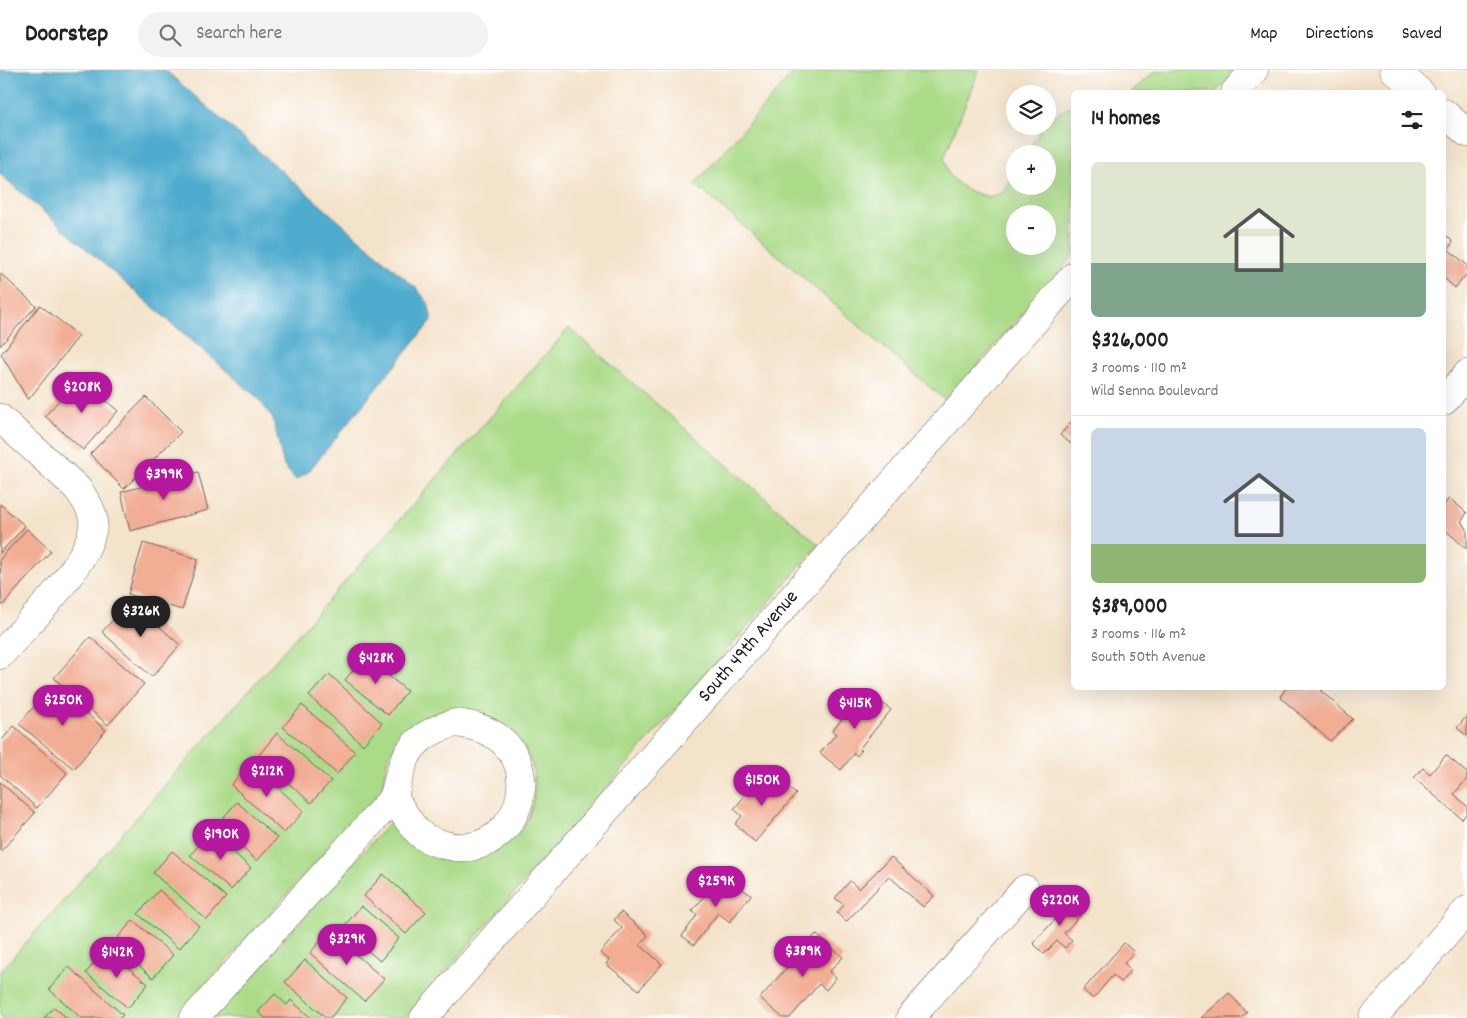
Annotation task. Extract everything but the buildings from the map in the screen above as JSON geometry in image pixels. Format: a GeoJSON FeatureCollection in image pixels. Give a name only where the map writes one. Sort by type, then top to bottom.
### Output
{"type":"FeatureCollection","features":[{"type":"Feature","properties":{"kind":"street"},"geometry":{"type":"LineString","coordinates":[[1237,90],[1254,70]]}},
{"type":"Feature","properties":{"kind":"street"},"geometry":{"type":"LineString","coordinates":[[1394,70],[1418,90]]}},
{"type":"Feature","properties":{"kind":"street"},"geometry":{"type":"LineString","coordinates":[[1446,115],[1467,133]]}},
{"type":"Feature","properties":{"kind":"street","name":"South 49th Avenue"},"geometry":{"type":"LineString","coordinates":[[424,1018],[1071,279]]}},
{"type":"Feature","properties":{"kind":"street"},"geometry":{"type":"LineString","coordinates":[[1446,399],[1467,374]]}},
{"type":"Feature","properties":{"kind":"street"},"geometry":{"type":"LineString","coordinates":[[0,418],[77,488],[86,501],[93,519],[89,542],[76,568],[0,655]]}},
{"type":"Feature","properties":{"kind":"street"},"geometry":{"type":"LineString","coordinates":[[194,1018],[394,797],[404,757],[417,740],[434,728],[455,723],[476,725],[495,734],[510,748],[520,768],[522,787],[518,807],[508,824],[493,838],[475,846],[455,848],[435,843],[418,832],[394,797]]}},
{"type":"Feature","properties":{"kind":"street"},"geometry":{"type":"LineString","coordinates":[[910,1018],[1025,889]]}},
{"type":"Feature","properties":{"kind":"street"},"geometry":{"type":"LineString","coordinates":[[1373,1018],[1467,910]]}},
{"type":"Feature","properties":{"kind":"green space"},"geometry":{"type":"Polygon","coordinates":[[[796,70],[979,70],[944,158],[949,175],[966,190],[988,197],[1002,193],[1006,186],[1006,195],[1056,195],[1056,145],[1031,145],[1038,135],[1056,135],[1056,116],[1071,107],[1071,258],[946,401],[695,184],[796,70]]]}},
{"type":"Feature","properties":{"kind":"green space"},"geometry":{"type":"Polygon","coordinates":[[[1157,70],[1236,70],[1218,90],[1133,90],[1157,70]]]}},
{"type":"Feature","properties":{"kind":"green space"},"geometry":{"type":"Polygon","coordinates":[[[569,328],[819,545],[405,1018],[213,1018],[392,820],[432,855],[454,861],[485,856],[499,850],[517,835],[530,814],[532,806],[534,776],[526,750],[509,730],[487,717],[462,711],[437,714],[412,727],[390,754],[381,790],[175,1018],[0,1018],[0,972],[569,328]]]}},
{"type":"Feature","properties":{"kind":"water"},"geometry":{"type":"Polygon","coordinates":[[[0,70],[165,70],[417,289],[428,303],[432,320],[308,472],[296,480],[284,466],[273,419],[259,399],[0,174],[0,70]]]}}]}
